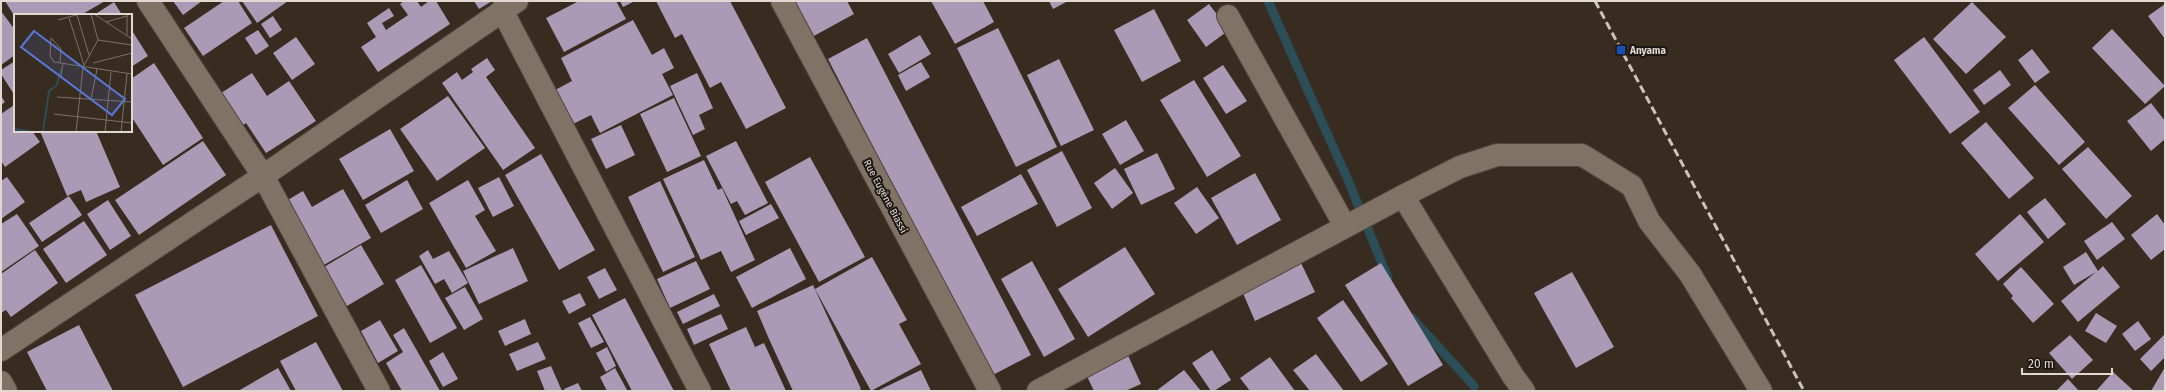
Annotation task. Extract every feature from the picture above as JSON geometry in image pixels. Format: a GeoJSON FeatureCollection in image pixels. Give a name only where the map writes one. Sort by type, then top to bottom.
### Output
{"type":"FeatureCollection","features":[{"type":"Feature","properties":{"kind":"street"},"geometry":{"type":"LineString","coordinates":[[148,1],[263,176],[378,391]]}},
{"type":"Feature","properties":{"kind":"street","name":"Rue Eugène Biassi"},"geometry":{"type":"LineString","coordinates":[[782,1],[990,391]]}},
{"type":"Feature","properties":{"kind":"street"},"geometry":{"type":"LineString","coordinates":[[1,350],[263,176],[509,5],[700,391]]}},
{"type":"Feature","properties":{"kind":"street"},"geometry":{"type":"LineString","coordinates":[[1228,16],[1345,226]]}},
{"type":"Feature","properties":{"kind":"street"},"geometry":{"type":"LineString","coordinates":[[1038,391],[1403,196],[1460,167],[1497,155],[1582,155],[1632,186],[1650,221],[1690,274],[1761,391]]}},
{"type":"Feature","properties":{"kind":"street"},"geometry":{"type":"LineString","coordinates":[[1403,196],[1513,376],[1524,391]]}},
{"type":"Feature","properties":{"kind":"street"},"geometry":{"type":"LineString","coordinates":[[1,382],[6,391]]}},
{"type":"Feature","properties":{"kind":"building"},"geometry":{"type":"Polygon","coordinates":[[[5,1],[105,1],[83,14],[14,14],[14,15],[5,1]]]}},
{"type":"Feature","properties":{"kind":"building"},"geometry":{"type":"Polygon","coordinates":[[[173,1],[202,1],[183,15],[173,1]]]}},
{"type":"Feature","properties":{"kind":"building"},"geometry":{"type":"Polygon","coordinates":[[[224,1],[238,1],[252,23],[203,56],[184,28],[224,1]]]}},
{"type":"Feature","properties":{"kind":"building"},"geometry":{"type":"Polygon","coordinates":[[[242,1],[288,1],[257,23],[242,1]]]}},
{"type":"Feature","properties":{"kind":"building"},"geometry":{"type":"Polygon","coordinates":[[[404,1],[417,1],[421,7],[429,1],[436,1],[450,24],[378,72],[361,47],[376,37],[367,23],[389,8],[394,16],[382,23],[386,30],[408,15],[400,4],[404,1]]]}},
{"type":"Feature","properties":{"kind":"building"},"geometry":{"type":"Polygon","coordinates":[[[474,1],[492,1],[479,9],[474,1]]]}},
{"type":"Feature","properties":{"kind":"building"},"geometry":{"type":"Polygon","coordinates":[[[579,1],[616,1],[626,19],[564,52],[546,18],[579,1]]]}},
{"type":"Feature","properties":{"kind":"building"},"geometry":{"type":"Polygon","coordinates":[[[620,1],[635,1],[623,7],[620,1]]]}},
{"type":"Feature","properties":{"kind":"building"},"geometry":{"type":"Polygon","coordinates":[[[656,1],[730,1],[786,108],[746,129],[721,82],[710,88],[682,34],[675,38],[656,1]]]}},
{"type":"Feature","properties":{"kind":"building"},"geometry":{"type":"Polygon","coordinates":[[[792,1],[847,1],[854,14],[812,37],[792,1]]]}},
{"type":"Feature","properties":{"kind":"building"},"geometry":{"type":"Polygon","coordinates":[[[931,1],[983,1],[994,22],[955,44],[931,1]]]}},
{"type":"Feature","properties":{"kind":"building"},"geometry":{"type":"Polygon","coordinates":[[[1049,1],[1068,1],[1053,9],[1049,1]]]}},
{"type":"Feature","properties":{"kind":"building"},"geometry":{"type":"Polygon","coordinates":[[[114,2],[121,14],[96,14],[114,2]]]}},
{"type":"Feature","properties":{"kind":"building"},"geometry":{"type":"Polygon","coordinates":[[[1972,2],[2006,37],[1966,74],[1933,39],[1972,2]]]}},
{"type":"Feature","properties":{"kind":"building"},"geometry":{"type":"Polygon","coordinates":[[[1209,4],[1229,30],[1206,47],[1187,20],[1209,4]]]}},
{"type":"Feature","properties":{"kind":"building"},"geometry":{"type":"Polygon","coordinates":[[[2165,4],[2165,39],[2148,16],[2165,4]]]}},
{"type":"Feature","properties":{"kind":"building"},"geometry":{"type":"Polygon","coordinates":[[[1154,9],[1181,61],[1142,82],[1114,30],[1154,9]]]}},
{"type":"Feature","properties":{"kind":"building"},"geometry":{"type":"Polygon","coordinates":[[[1,11],[14,29],[14,56],[1,65],[1,11]]]}},
{"type":"Feature","properties":{"kind":"building"},"geometry":{"type":"Polygon","coordinates":[[[273,16],[282,30],[270,38],[261,24],[273,16]]]}},
{"type":"Feature","properties":{"kind":"building"},"geometry":{"type":"Polygon","coordinates":[[[633,20],[652,55],[664,48],[674,68],[662,74],[673,95],[600,133],[591,115],[573,124],[555,90],[572,81],[561,58],[633,20]]]}},
{"type":"Feature","properties":{"kind":"building"},"geometry":{"type":"Polygon","coordinates":[[[998,28],[1057,147],[1016,167],[957,48],[998,28]]]}},
{"type":"Feature","properties":{"kind":"building"},"geometry":{"type":"Polygon","coordinates":[[[2112,29],[2165,86],[2145,104],[2092,48],[2112,29]]]}},
{"type":"Feature","properties":{"kind":"building"},"geometry":{"type":"Polygon","coordinates":[[[258,30],[269,46],[256,55],[245,38],[258,30]]]}},
{"type":"Feature","properties":{"kind":"building"},"geometry":{"type":"Polygon","coordinates":[[[132,31],[148,56],[132,66],[132,31]]]}},
{"type":"Feature","properties":{"kind":"building"},"geometry":{"type":"Polygon","coordinates":[[[920,35],[931,54],[899,73],[888,54],[920,35]]]}},
{"type":"Feature","properties":{"kind":"building"},"geometry":{"type":"Polygon","coordinates":[[[296,37],[315,64],[292,80],[273,53],[296,37]]]}},
{"type":"Feature","properties":{"kind":"building"},"geometry":{"type":"Polygon","coordinates":[[[1924,37],[1980,112],[1950,134],[1894,60],[1924,37]]]}},
{"type":"Feature","properties":{"kind":"building"},"geometry":{"type":"Polygon","coordinates":[[[867,38],[1031,355],[991,376],[828,59],[867,38]]]}},
{"type":"Feature","properties":{"kind":"building"},"geometry":{"type":"Polygon","coordinates":[[[2032,49],[2050,72],[2035,83],[2018,60],[2032,49]]]}},
{"type":"Feature","properties":{"kind":"building"},"geometry":{"type":"Polygon","coordinates":[[[487,58],[495,70],[486,77],[535,148],[503,170],[442,83],[457,72],[462,80],[473,72],[471,69],[487,58]]]}},
{"type":"Feature","properties":{"kind":"building"},"geometry":{"type":"Polygon","coordinates":[[[1059,59],[1094,130],[1061,146],[1027,75],[1059,59]]]}},
{"type":"Feature","properties":{"kind":"building"},"geometry":{"type":"Polygon","coordinates":[[[14,62],[14,94],[1,74],[1,70],[14,62]]]}},
{"type":"Feature","properties":{"kind":"building"},"geometry":{"type":"Polygon","coordinates":[[[921,62],[930,77],[906,91],[898,75],[921,62]]]}},
{"type":"Feature","properties":{"kind":"building"},"geometry":{"type":"Polygon","coordinates":[[[154,63],[203,138],[163,165],[132,118],[132,78],[154,63]]]}},
{"type":"Feature","properties":{"kind":"building"},"geometry":{"type":"Polygon","coordinates":[[[1223,65],[1247,101],[1226,114],[1203,78],[1223,65]]]}},
{"type":"Feature","properties":{"kind":"building"},"geometry":{"type":"Polygon","coordinates":[[[2000,70],[2011,85],[1984,105],[1973,90],[2000,70]]]}},
{"type":"Feature","properties":{"kind":"building"},"geometry":{"type":"Polygon","coordinates":[[[252,73],[267,96],[289,81],[316,121],[266,153],[246,123],[237,129],[215,97],[252,73]]]}},
{"type":"Feature","properties":{"kind":"building"},"geometry":{"type":"Polygon","coordinates":[[[697,73],[713,108],[699,115],[705,129],[693,135],[670,86],[697,73]]]}},
{"type":"Feature","properties":{"kind":"building"},"geometry":{"type":"Polygon","coordinates":[[[1194,80],[1241,156],[1207,177],[1160,100],[1194,80]]]}},
{"type":"Feature","properties":{"kind":"building"},"geometry":{"type":"Polygon","coordinates":[[[2035,85],[2085,142],[2059,165],[2008,108],[2035,85]]]}},
{"type":"Feature","properties":{"kind":"building"},"geometry":{"type":"Polygon","coordinates":[[[1,96],[5,102],[1,105],[1,96]]]}},
{"type":"Feature","properties":{"kind":"building"},"geometry":{"type":"Polygon","coordinates":[[[448,96],[485,148],[437,181],[400,129],[448,96]]]}},
{"type":"Feature","properties":{"kind":"building"},"geometry":{"type":"Polygon","coordinates":[[[674,98],[701,156],[667,172],[640,114],[674,98]]]}},
{"type":"Feature","properties":{"kind":"building"},"geometry":{"type":"Polygon","coordinates":[[[2151,103],[2165,121],[2165,139],[2151,151],[2127,121],[2151,103]]]}},
{"type":"Feature","properties":{"kind":"building"},"geometry":{"type":"Polygon","coordinates":[[[14,105],[14,132],[33,132],[40,142],[5,167],[1,161],[1,114],[14,105]]]}},
{"type":"Feature","properties":{"kind":"building"},"geometry":{"type":"Polygon","coordinates":[[[1126,120],[1144,151],[1120,165],[1102,134],[1126,120]]]}},
{"type":"Feature","properties":{"kind":"building"},"geometry":{"type":"Polygon","coordinates":[[[1986,122],[2034,178],[2009,199],[1961,143],[1986,122]]]}},
{"type":"Feature","properties":{"kind":"building"},"geometry":{"type":"Polygon","coordinates":[[[621,125],[635,155],[606,169],[591,139],[621,125]]]}},
{"type":"Feature","properties":{"kind":"building"},"geometry":{"type":"Polygon","coordinates":[[[390,129],[414,171],[363,200],[339,159],[390,129]]]}},
{"type":"Feature","properties":{"kind":"building"},"geometry":{"type":"Polygon","coordinates":[[[40,132],[96,132],[120,187],[86,202],[81,190],[67,196],[40,132]]]}},
{"type":"Feature","properties":{"kind":"building"},"geometry":{"type":"Polygon","coordinates":[[[203,141],[226,175],[139,235],[115,200],[203,141]]]}},
{"type":"Feature","properties":{"kind":"building"},"geometry":{"type":"Polygon","coordinates":[[[736,141],[768,203],[745,215],[737,201],[731,204],[706,156],[736,141]]]}},
{"type":"Feature","properties":{"kind":"building"},"geometry":{"type":"Polygon","coordinates":[[[2088,147],[2132,196],[2106,219],[2062,169],[2088,147]]]}},
{"type":"Feature","properties":{"kind":"building"},"geometry":{"type":"Polygon","coordinates":[[[1062,151],[1092,208],[1057,227],[1027,170],[1062,151]]]}},
{"type":"Feature","properties":{"kind":"building"},"geometry":{"type":"Polygon","coordinates":[[[1157,153],[1175,189],[1141,205],[1124,169],[1157,153]]]}},
{"type":"Feature","properties":{"kind":"building"},"geometry":{"type":"Polygon","coordinates":[[[541,154],[595,250],[559,270],[505,175],[541,154]]]}},
{"type":"Feature","properties":{"kind":"building"},"geometry":{"type":"Polygon","coordinates":[[[810,157],[865,257],[819,282],[765,182],[810,157]]]}},
{"type":"Feature","properties":{"kind":"building"},"geometry":{"type":"Polygon","coordinates":[[[704,160],[718,190],[722,188],[755,260],[731,272],[721,251],[701,260],[663,179],[704,160]]]}},
{"type":"Feature","properties":{"kind":"building"},"geometry":{"type":"Polygon","coordinates":[[[1115,168],[1133,193],[1112,209],[1094,183],[1115,168]]]}},
{"type":"Feature","properties":{"kind":"building"},"geometry":{"type":"Polygon","coordinates":[[[1255,173],[1281,220],[1237,245],[1211,198],[1255,173]]]}},
{"type":"Feature","properties":{"kind":"building"},"geometry":{"type":"Polygon","coordinates":[[[1021,174],[1038,204],[977,236],[961,207],[1021,174]]]}},
{"type":"Feature","properties":{"kind":"building"},"geometry":{"type":"Polygon","coordinates":[[[7,177],[25,202],[1,219],[1,181],[7,177]]]}},
{"type":"Feature","properties":{"kind":"building"},"geometry":{"type":"Polygon","coordinates":[[[499,177],[514,206],[493,217],[478,188],[499,177]]]}},
{"type":"Feature","properties":{"kind":"building"},"geometry":{"type":"Polygon","coordinates":[[[407,180],[423,209],[381,233],[365,205],[407,180]]]}},
{"type":"Feature","properties":{"kind":"building"},"geometry":{"type":"Polygon","coordinates":[[[468,180],[485,210],[475,216],[496,251],[466,268],[429,203],[468,180]]]}},
{"type":"Feature","properties":{"kind":"building"},"geometry":{"type":"Polygon","coordinates":[[[660,181],[695,257],[663,272],[628,197],[660,181]]]}},
{"type":"Feature","properties":{"kind":"building"},"geometry":{"type":"Polygon","coordinates":[[[1197,187],[1219,218],[1196,234],[1174,203],[1197,187]]]}},
{"type":"Feature","properties":{"kind":"building"},"geometry":{"type":"Polygon","coordinates":[[[343,189],[371,238],[322,266],[286,201],[303,191],[312,207],[343,189]]]}},
{"type":"Feature","properties":{"kind":"building"},"geometry":{"type":"Polygon","coordinates":[[[69,196],[82,215],[42,242],[29,223],[69,196]]]}},
{"type":"Feature","properties":{"kind":"building"},"geometry":{"type":"Polygon","coordinates":[[[2045,198],[2066,224],[2048,239],[2027,212],[2045,198]]]}},
{"type":"Feature","properties":{"kind":"building"},"geometry":{"type":"Polygon","coordinates":[[[108,200],[131,236],[110,250],[87,214],[108,200]]]}},
{"type":"Feature","properties":{"kind":"building"},"geometry":{"type":"Polygon","coordinates":[[[771,204],[779,218],[746,235],[739,221],[771,204]]]}},
{"type":"Feature","properties":{"kind":"building"},"geometry":{"type":"Polygon","coordinates":[[[17,214],[39,246],[1,272],[1,224],[17,214]]]}},
{"type":"Feature","properties":{"kind":"building"},"geometry":{"type":"Polygon","coordinates":[[[2020,214],[2044,242],[1998,281],[1975,254],[2020,214]]]}},
{"type":"Feature","properties":{"kind":"building"},"geometry":{"type":"Polygon","coordinates":[[[2157,214],[2165,225],[2165,249],[2151,260],[2131,235],[2157,214]]]}},
{"type":"Feature","properties":{"kind":"building"},"geometry":{"type":"Polygon","coordinates":[[[84,221],[107,255],[66,283],[43,249],[84,221]]]}},
{"type":"Feature","properties":{"kind":"building"},"geometry":{"type":"Polygon","coordinates":[[[2112,222],[2125,239],[2097,260],[2084,241],[2112,222]]]}},
{"type":"Feature","properties":{"kind":"building"},"geometry":{"type":"Polygon","coordinates":[[[271,225],[318,316],[183,387],[135,295],[271,225]]]}},
{"type":"Feature","properties":{"kind":"building"},"geometry":{"type":"Polygon","coordinates":[[[361,245],[384,284],[347,306],[324,267],[361,245]]]}},
{"type":"Feature","properties":{"kind":"building"},"geometry":{"type":"Polygon","coordinates":[[[1125,247],[1155,294],[1088,337],[1058,289],[1125,247]]]}},
{"type":"Feature","properties":{"kind":"building"},"geometry":{"type":"Polygon","coordinates":[[[513,248],[528,281],[479,304],[463,271],[513,248]]]}},
{"type":"Feature","properties":{"kind":"building"},"geometry":{"type":"Polygon","coordinates":[[[790,248],[806,279],[752,308],[736,277],[790,248]]]}},
{"type":"Feature","properties":{"kind":"building"},"geometry":{"type":"Polygon","coordinates":[[[35,250],[58,283],[11,317],[6,310],[1,313],[1,274],[35,250]]]}},
{"type":"Feature","properties":{"kind":"building"},"geometry":{"type":"Polygon","coordinates":[[[428,250],[433,259],[449,251],[468,283],[452,293],[444,279],[435,284],[419,256],[428,250]]]}},
{"type":"Feature","properties":{"kind":"building"},"geometry":{"type":"Polygon","coordinates":[[[2086,252],[2098,271],[2103,266],[2120,287],[2078,322],[2061,301],[2096,272],[2074,285],[2063,267],[2086,252]]]}},
{"type":"Feature","properties":{"kind":"building"},"geometry":{"type":"Polygon","coordinates":[[[872,257],[907,320],[899,324],[921,364],[871,391],[815,289],[872,257]]]}},
{"type":"Feature","properties":{"kind":"building"},"geometry":{"type":"Polygon","coordinates":[[[696,261],[710,289],[670,308],[657,279],[696,261]]]}},
{"type":"Feature","properties":{"kind":"building"},"geometry":{"type":"Polygon","coordinates":[[[1032,261],[1075,339],[1044,357],[1001,279],[1032,261]]]}},
{"type":"Feature","properties":{"kind":"building"},"geometry":{"type":"Polygon","coordinates":[[[1301,263],[1315,292],[1255,321],[1242,291],[1301,263]]]}},
{"type":"Feature","properties":{"kind":"building"},"geometry":{"type":"Polygon","coordinates":[[[1381,263],[1443,365],[1408,386],[1345,285],[1381,263]]]}},
{"type":"Feature","properties":{"kind":"building"},"geometry":{"type":"Polygon","coordinates":[[[421,265],[457,328],[430,343],[395,280],[421,265]]]}},
{"type":"Feature","properties":{"kind":"building"},"geometry":{"type":"Polygon","coordinates":[[[2021,267],[2054,304],[2033,323],[2011,298],[2013,296],[2003,284],[2021,267]]]}},
{"type":"Feature","properties":{"kind":"building"},"geometry":{"type":"Polygon","coordinates":[[[605,268],[617,290],[599,299],[587,277],[605,268]]]}},
{"type":"Feature","properties":{"kind":"building"},"geometry":{"type":"Polygon","coordinates":[[[1572,272],[1614,347],[1576,368],[1534,293],[1572,272]]]}},
{"type":"Feature","properties":{"kind":"building"},"geometry":{"type":"Polygon","coordinates":[[[813,285],[861,389],[858,391],[793,391],[757,311],[813,285]]]}},
{"type":"Feature","properties":{"kind":"building"},"geometry":{"type":"Polygon","coordinates":[[[465,287],[483,319],[464,330],[445,298],[465,287]]]}},
{"type":"Feature","properties":{"kind":"building"},"geometry":{"type":"Polygon","coordinates":[[[580,293],[586,305],[569,314],[562,301],[580,293]]]}},
{"type":"Feature","properties":{"kind":"building"},"geometry":{"type":"Polygon","coordinates":[[[714,294],[720,306],[683,324],[677,312],[714,294]]]}},
{"type":"Feature","properties":{"kind":"building"},"geometry":{"type":"Polygon","coordinates":[[[625,298],[674,391],[632,391],[592,315],[625,298]]]}},
{"type":"Feature","properties":{"kind":"building"},"geometry":{"type":"Polygon","coordinates":[[[1343,300],[1388,364],[1361,382],[1317,318],[1343,300]]]}},
{"type":"Feature","properties":{"kind":"building"},"geometry":{"type":"Polygon","coordinates":[[[2096,313],[2117,326],[2106,343],[2085,331],[2096,313]]]}},
{"type":"Feature","properties":{"kind":"building"},"geometry":{"type":"Polygon","coordinates":[[[721,314],[728,329],[694,345],[687,329],[721,314]]]}},
{"type":"Feature","properties":{"kind":"building"},"geometry":{"type":"Polygon","coordinates":[[[590,317],[604,342],[591,348],[578,323],[590,317]]]}},
{"type":"Feature","properties":{"kind":"building"},"geometry":{"type":"Polygon","coordinates":[[[525,319],[531,334],[505,346],[498,331],[525,319]]]}},
{"type":"Feature","properties":{"kind":"building"},"geometry":{"type":"Polygon","coordinates":[[[380,320],[398,351],[378,363],[361,331],[380,320]]]}},
{"type":"Feature","properties":{"kind":"building"},"geometry":{"type":"Polygon","coordinates":[[[2138,321],[2151,339],[2135,351],[2122,334],[2138,321]]]}},
{"type":"Feature","properties":{"kind":"building"},"geometry":{"type":"Polygon","coordinates":[[[79,325],[113,391],[47,391],[27,352],[79,325]]]}},
{"type":"Feature","properties":{"kind":"building"},"geometry":{"type":"Polygon","coordinates":[[[746,327],[755,347],[764,343],[786,391],[731,391],[709,344],[746,327]]]}},
{"type":"Feature","properties":{"kind":"building"},"geometry":{"type":"Polygon","coordinates":[[[404,328],[440,391],[402,391],[386,363],[403,352],[393,335],[404,328]]]}},
{"type":"Feature","properties":{"kind":"building"},"geometry":{"type":"Polygon","coordinates":[[[2165,334],[2165,357],[2151,371],[2140,359],[2165,334]]]}},
{"type":"Feature","properties":{"kind":"building"},"geometry":{"type":"Polygon","coordinates":[[[2070,335],[2093,360],[2072,379],[2049,353],[2070,335]]]}},
{"type":"Feature","properties":{"kind":"building"},"geometry":{"type":"Polygon","coordinates":[[[316,342],[343,391],[296,391],[280,361],[316,342]]]}},
{"type":"Feature","properties":{"kind":"building"},"geometry":{"type":"Polygon","coordinates":[[[538,342],[546,359],[517,371],[509,354],[538,342]]]}},
{"type":"Feature","properties":{"kind":"building"},"geometry":{"type":"Polygon","coordinates":[[[607,347],[616,366],[606,372],[596,353],[607,347]]]}},
{"type":"Feature","properties":{"kind":"building"},"geometry":{"type":"Polygon","coordinates":[[[1212,350],[1231,380],[1214,391],[1211,391],[1192,363],[1212,350]]]}},
{"type":"Feature","properties":{"kind":"building"},"geometry":{"type":"Polygon","coordinates":[[[1126,351],[1141,384],[1125,391],[1094,391],[1084,370],[1126,351]]]}},
{"type":"Feature","properties":{"kind":"building"},"geometry":{"type":"Polygon","coordinates":[[[443,352],[458,379],[443,387],[429,361],[443,352]]]}},
{"type":"Feature","properties":{"kind":"building"},"geometry":{"type":"Polygon","coordinates":[[[1316,354],[1344,391],[1310,391],[1293,370],[1316,354]]]}},
{"type":"Feature","properties":{"kind":"building"},"geometry":{"type":"Polygon","coordinates":[[[1270,357],[1295,391],[1250,391],[1240,378],[1270,357]]]}},
{"type":"Feature","properties":{"kind":"building"},"geometry":{"type":"Polygon","coordinates":[[[551,366],[562,391],[545,391],[537,371],[551,366]]]}},
{"type":"Feature","properties":{"kind":"building"},"geometry":{"type":"Polygon","coordinates":[[[2165,367],[2165,391],[2151,391],[2165,367]]]}},
{"type":"Feature","properties":{"kind":"building"},"geometry":{"type":"Polygon","coordinates":[[[278,368],[291,391],[238,391],[278,368]]]}},
{"type":"Feature","properties":{"kind":"building"},"geometry":{"type":"Polygon","coordinates":[[[615,368],[627,390],[625,391],[607,391],[600,377],[615,368]]]}},
{"type":"Feature","properties":{"kind":"building"},"geometry":{"type":"Polygon","coordinates":[[[921,370],[931,391],[877,391],[921,370]]]}},
{"type":"Feature","properties":{"kind":"building"},"geometry":{"type":"Polygon","coordinates":[[[1184,370],[1201,391],[1156,391],[1184,370]]]}},
{"type":"Feature","properties":{"kind":"building"},"geometry":{"type":"Polygon","coordinates":[[[2113,372],[2134,391],[2096,391],[2113,372]]]}},
{"type":"Feature","properties":{"kind":"building"},"geometry":{"type":"Polygon","coordinates":[[[2068,379],[2079,391],[2057,390],[2068,379]]]}},
{"type":"Feature","properties":{"kind":"building"},"geometry":{"type":"Polygon","coordinates":[[[578,383],[582,391],[565,391],[564,389],[578,383]]]}},
{"type":"Feature","properties":{"kind":"waterway"},"geometry":{"type":"LineString","coordinates":[[1268,1],[1348,180],[1388,278]]}},
{"type":"Feature","properties":{"kind":"waterway"},"geometry":{"type":"LineString","coordinates":[[1412,318],[1474,386]]}},
{"type":"Feature","properties":{"kind":"railway"},"geometry":{"type":"LineString","coordinates":[[1595,1],[1804,391]]}},
{"type":"Feature","properties":{"kind":"place","name":"Anyama"},"geometry":{"type":"Point","coordinates":[1621,50]}}]}
